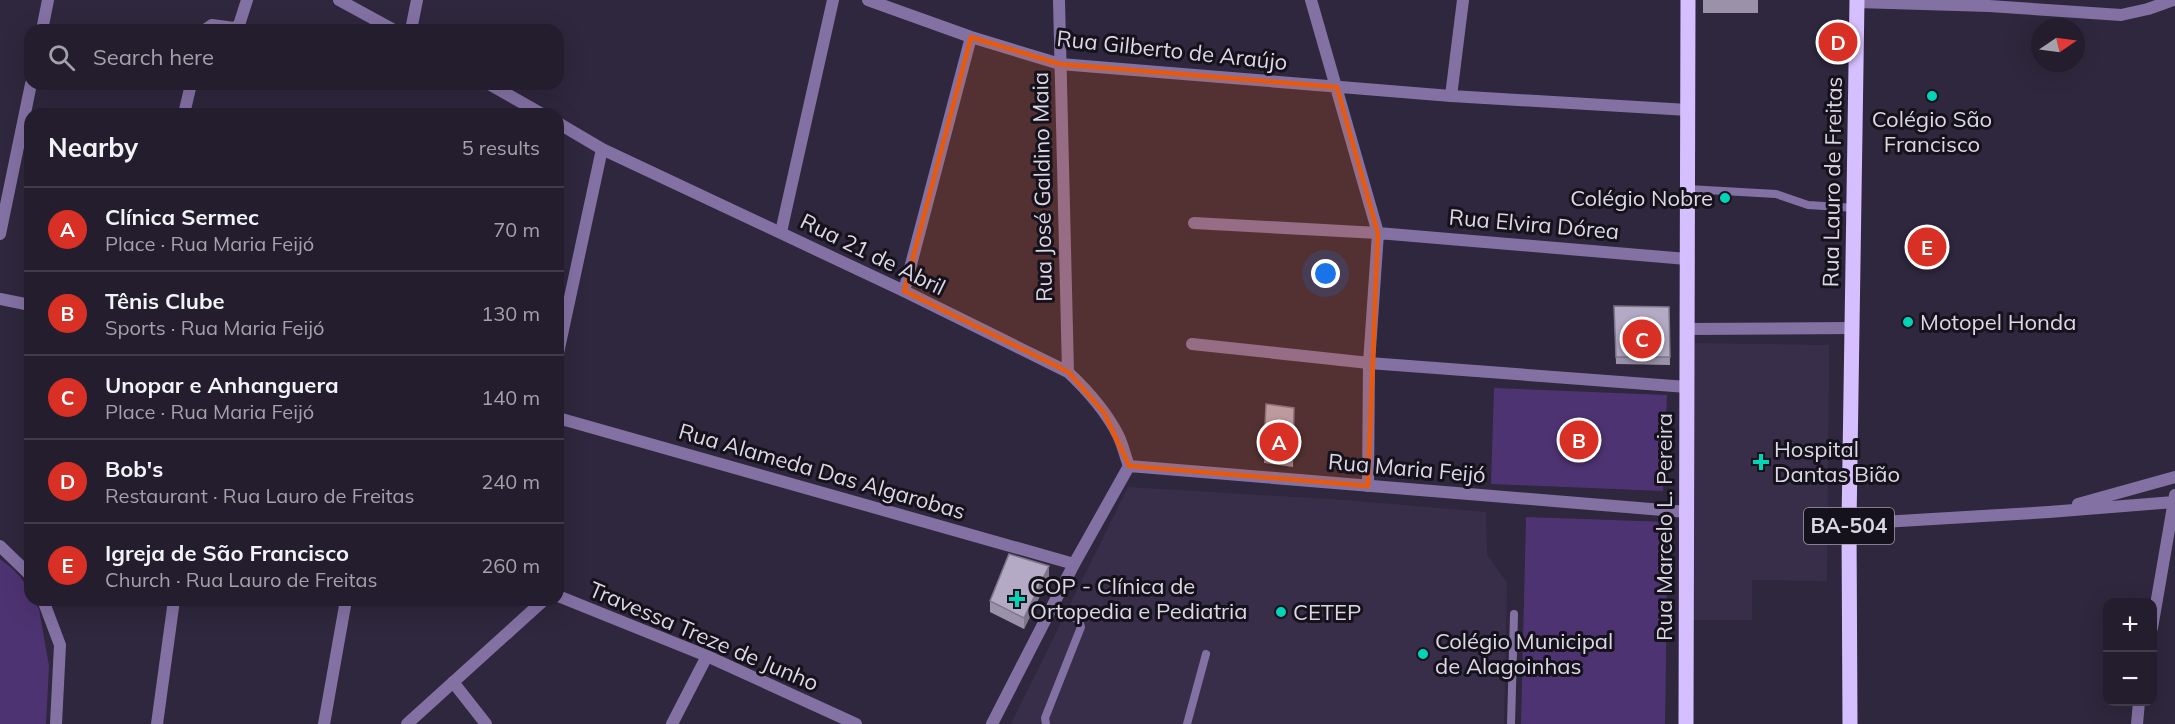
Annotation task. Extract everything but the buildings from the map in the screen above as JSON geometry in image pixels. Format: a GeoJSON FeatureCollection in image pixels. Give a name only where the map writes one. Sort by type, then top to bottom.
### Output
{"type":"FeatureCollection","features":[{"type":"Feature","properties":{"kind":"main road"},"geometry":{"type":"LineString","coordinates":[[1687,329],[1688,0]]}},
{"type":"Feature","properties":{"kind":"main road","name":"Rua Lauro de Freitas"},"geometry":{"type":"LineString","coordinates":[[1853,328],[1857,1]]}},
{"type":"Feature","properties":{"kind":"main road","name":"BA-504"},"geometry":{"type":"LineString","coordinates":[[1850,724],[1849,524],[1853,328]]}},
{"type":"Feature","properties":{"kind":"main road","name":"Rua Marcelo L. Pereira"},"geometry":{"type":"LineString","coordinates":[[1686,724],[1687,329]]}},
{"type":"Feature","properties":{"kind":"street"},"geometry":{"type":"LineString","coordinates":[[43,24],[48,0]]}},
{"type":"Feature","properties":{"kind":"street"},"geometry":{"type":"LineString","coordinates":[[239,24],[248,0]]}},
{"type":"Feature","properties":{"kind":"street"},"geometry":{"type":"LineString","coordinates":[[339,0],[383,24]]}},
{"type":"Feature","properties":{"kind":"street"},"geometry":{"type":"LineString","coordinates":[[412,24],[417,0]]}},
{"type":"Feature","properties":{"kind":"street"},"geometry":{"type":"LineString","coordinates":[[781,232],[833,0]]}},
{"type":"Feature","properties":{"kind":"street","name":"Rua Gilberto de Araújo"},"geometry":{"type":"LineString","coordinates":[[868,0],[971,37],[1060,64],[1451,96],[1688,110]]}},
{"type":"Feature","properties":{"kind":"street","name":"Rua José Galdino Maia"},"geometry":{"type":"LineString","coordinates":[[1059,0],[1068,372]]}},
{"type":"Feature","properties":{"kind":"street"},"geometry":{"type":"LineString","coordinates":[[1311,0],[1378,233],[1369,363],[1368,486]]}},
{"type":"Feature","properties":{"kind":"street"},"geometry":{"type":"LineString","coordinates":[[1451,96],[1463,0]]}},
{"type":"Feature","properties":{"kind":"street"},"geometry":{"type":"LineString","coordinates":[[1857,1],[1989,6],[2121,15],[2173,0]]}},
{"type":"Feature","properties":{"kind":"street"},"geometry":{"type":"LineString","coordinates":[[904,291],[971,37]]}},
{"type":"Feature","properties":{"kind":"street"},"geometry":{"type":"LineString","coordinates":[[26,108],[30,90]]}},
{"type":"Feature","properties":{"kind":"street"},"geometry":{"type":"LineString","coordinates":[[185,108],[190,90]]}},
{"type":"Feature","properties":{"kind":"street"},"geometry":{"type":"LineString","coordinates":[[500,90],[531,108]]}},
{"type":"Feature","properties":{"kind":"street"},"geometry":{"type":"LineString","coordinates":[[0,234],[24,118]]}},
{"type":"Feature","properties":{"kind":"street","name":"Rua 21 de Abril"},"geometry":{"type":"LineString","coordinates":[[564,127],[602,149],[781,232],[1068,372],[1088,390],[1104,413],[1118,435],[1129,466]]}},
{"type":"Feature","properties":{"kind":"street"},"geometry":{"type":"LineString","coordinates":[[564,325],[602,149]]}},
{"type":"Feature","properties":{"kind":"street","name":"Rua Elvira Dórea"},"geometry":{"type":"LineString","coordinates":[[1194,223],[1378,233],[1687,259]]}},
{"type":"Feature","properties":{"kind":"street"},"geometry":{"type":"LineString","coordinates":[[0,299],[24,304]]}},
{"type":"Feature","properties":{"kind":"street"},"geometry":{"type":"LineString","coordinates":[[1687,329],[1853,328]]}},
{"type":"Feature","properties":{"kind":"street"},"geometry":{"type":"LineString","coordinates":[[1192,344],[1369,363],[1687,387]]}},
{"type":"Feature","properties":{"kind":"street","name":"Rua Alameda Das Algarobas"},"geometry":{"type":"LineString","coordinates":[[564,420],[1074,564]]}},
{"type":"Feature","properties":{"kind":"street"},"geometry":{"type":"LineString","coordinates":[[992,724],[1074,564],[1129,466]]}},
{"type":"Feature","properties":{"kind":"street","name":"Rua Maria Feijó"},"geometry":{"type":"LineString","coordinates":[[1129,466],[1687,512]]}},
{"type":"Feature","properties":{"kind":"street"},"geometry":{"type":"LineString","coordinates":[[2049,513],[2175,477]]}},
{"type":"Feature","properties":{"kind":"street"},"geometry":{"type":"LineString","coordinates":[[1849,524],[2049,513],[2174,498],[2157,598]]}},
{"type":"Feature","properties":{"kind":"street"},"geometry":{"type":"LineString","coordinates":[[0,546],[24,568]]}},
{"type":"Feature","properties":{"kind":"street","name":"Travessa Treze de Junho"},"geometry":{"type":"LineString","coordinates":[[564,598],[707,656],[831,719],[856,724]]}},
{"type":"Feature","properties":{"kind":"street"},"geometry":{"type":"LineString","coordinates":[[46,606],[60,645],[56,724]]}},
{"type":"Feature","properties":{"kind":"street"},"geometry":{"type":"LineString","coordinates":[[157,724],[173,606]]}},
{"type":"Feature","properties":{"kind":"street"},"geometry":{"type":"LineString","coordinates":[[324,724],[345,606]]}},
{"type":"Feature","properties":{"kind":"street"},"geometry":{"type":"LineString","coordinates":[[407,724],[537,606]]}},
{"type":"Feature","properties":{"kind":"street"},"geometry":{"type":"LineString","coordinates":[[672,724],[707,656]]}},
{"type":"Feature","properties":{"kind":"street"},"geometry":{"type":"LineString","coordinates":[[453,682],[486,724]]}},
{"type":"Feature","properties":{"kind":"street"},"geometry":{"type":"LineString","coordinates":[[2137,724],[2139,706]]}},
{"type":"Feature","properties":{"kind":"lane"},"geometry":{"type":"LineString","coordinates":[[1688,189],[1776,194],[1808,205],[1855,208]]}},
{"type":"Feature","properties":{"kind":"lane"},"geometry":{"type":"LineString","coordinates":[[1046,724],[1045,718],[1081,627],[1079,620],[1052,609]]}},
{"type":"Feature","properties":{"kind":"lane"},"geometry":{"type":"LineString","coordinates":[[1511,724],[1514,614]]}},
{"type":"Feature","properties":{"kind":"lane"},"geometry":{"type":"LineString","coordinates":[[1187,724],[1206,654]]}},
{"type":"Feature","properties":{"kind":"highlighted area"},"geometry":{"type":"Polygon","coordinates":[[[971,37],[1060,64],[1337,87],[1378,233],[1368,486],[1129,466],[1104,413],[1068,372],[904,291],[971,37]]]}},
{"type":"Feature","properties":{"kind":"shaded area","name":"Hospital Dantas Bião"},"geometry":{"type":"Polygon","coordinates":[[[1694,343],[1829,345],[1827,581],[1752,580],[1752,620],[1692,620],[1694,343]]]}},
{"type":"Feature","properties":{"kind":"shaded area"},"geometry":{"type":"Polygon","coordinates":[[[1494,388],[1667,395],[1663,491],[1491,484],[1494,388]]]}},
{"type":"Feature","properties":{"kind":"shaded area"},"geometry":{"type":"Polygon","coordinates":[[[1128,487],[1345,500],[1486,512],[1487,554],[1507,583],[1504,724],[1011,724],[1128,487]]]}},
{"type":"Feature","properties":{"kind":"shaded area"},"geometry":{"type":"Polygon","coordinates":[[[1526,517],[1668,522],[1665,724],[1521,724],[1526,517]]]}},
{"type":"Feature","properties":{"kind":"shaded area"},"geometry":{"type":"Polygon","coordinates":[[[0,559],[20,576],[24,583],[24,606],[37,606],[39,609],[49,666],[46,724],[0,724],[0,559]]]}},
{"type":"Feature","properties":{"kind":"place","name":"Bob's"},"geometry":{"type":"Point","coordinates":[1838,42]}},
{"type":"Feature","properties":{"kind":"place","name":"Colégio São Francisco"},"geometry":{"type":"Point","coordinates":[1932,96]}},
{"type":"Feature","properties":{"kind":"place","name":"Colégio Nobre"},"geometry":{"type":"Point","coordinates":[1725,198]}},
{"type":"Feature","properties":{"kind":"place","name":"Igreja de São Francisco"},"geometry":{"type":"Point","coordinates":[1927,247]}},
{"type":"Feature","properties":{"kind":"place","name":"Motopel Honda"},"geometry":{"type":"Point","coordinates":[1908,322]}},
{"type":"Feature","properties":{"kind":"place","name":"Unopar e Anhanguera"},"geometry":{"type":"Point","coordinates":[1642,339]}},
{"type":"Feature","properties":{"kind":"place","name":"Tênis Clube"},"geometry":{"type":"Point","coordinates":[1579,440]}},
{"type":"Feature","properties":{"kind":"place","name":"Clínica Sermec"},"geometry":{"type":"Point","coordinates":[1279,442]}},
{"type":"Feature","properties":{"kind":"place","name":"Hospital Dantas Bião"},"geometry":{"type":"Point","coordinates":[1761,462]}},
{"type":"Feature","properties":{"kind":"place","name":"COP - Clínica de Ortopedia e Pediatria"},"geometry":{"type":"Point","coordinates":[1017,599]}},
{"type":"Feature","properties":{"kind":"place","name":"CETEP"},"geometry":{"type":"Point","coordinates":[1281,612]}},
{"type":"Feature","properties":{"kind":"place","name":"Colégio Municipal de Alagoinhas"},"geometry":{"type":"Point","coordinates":[1423,654]}}]}
